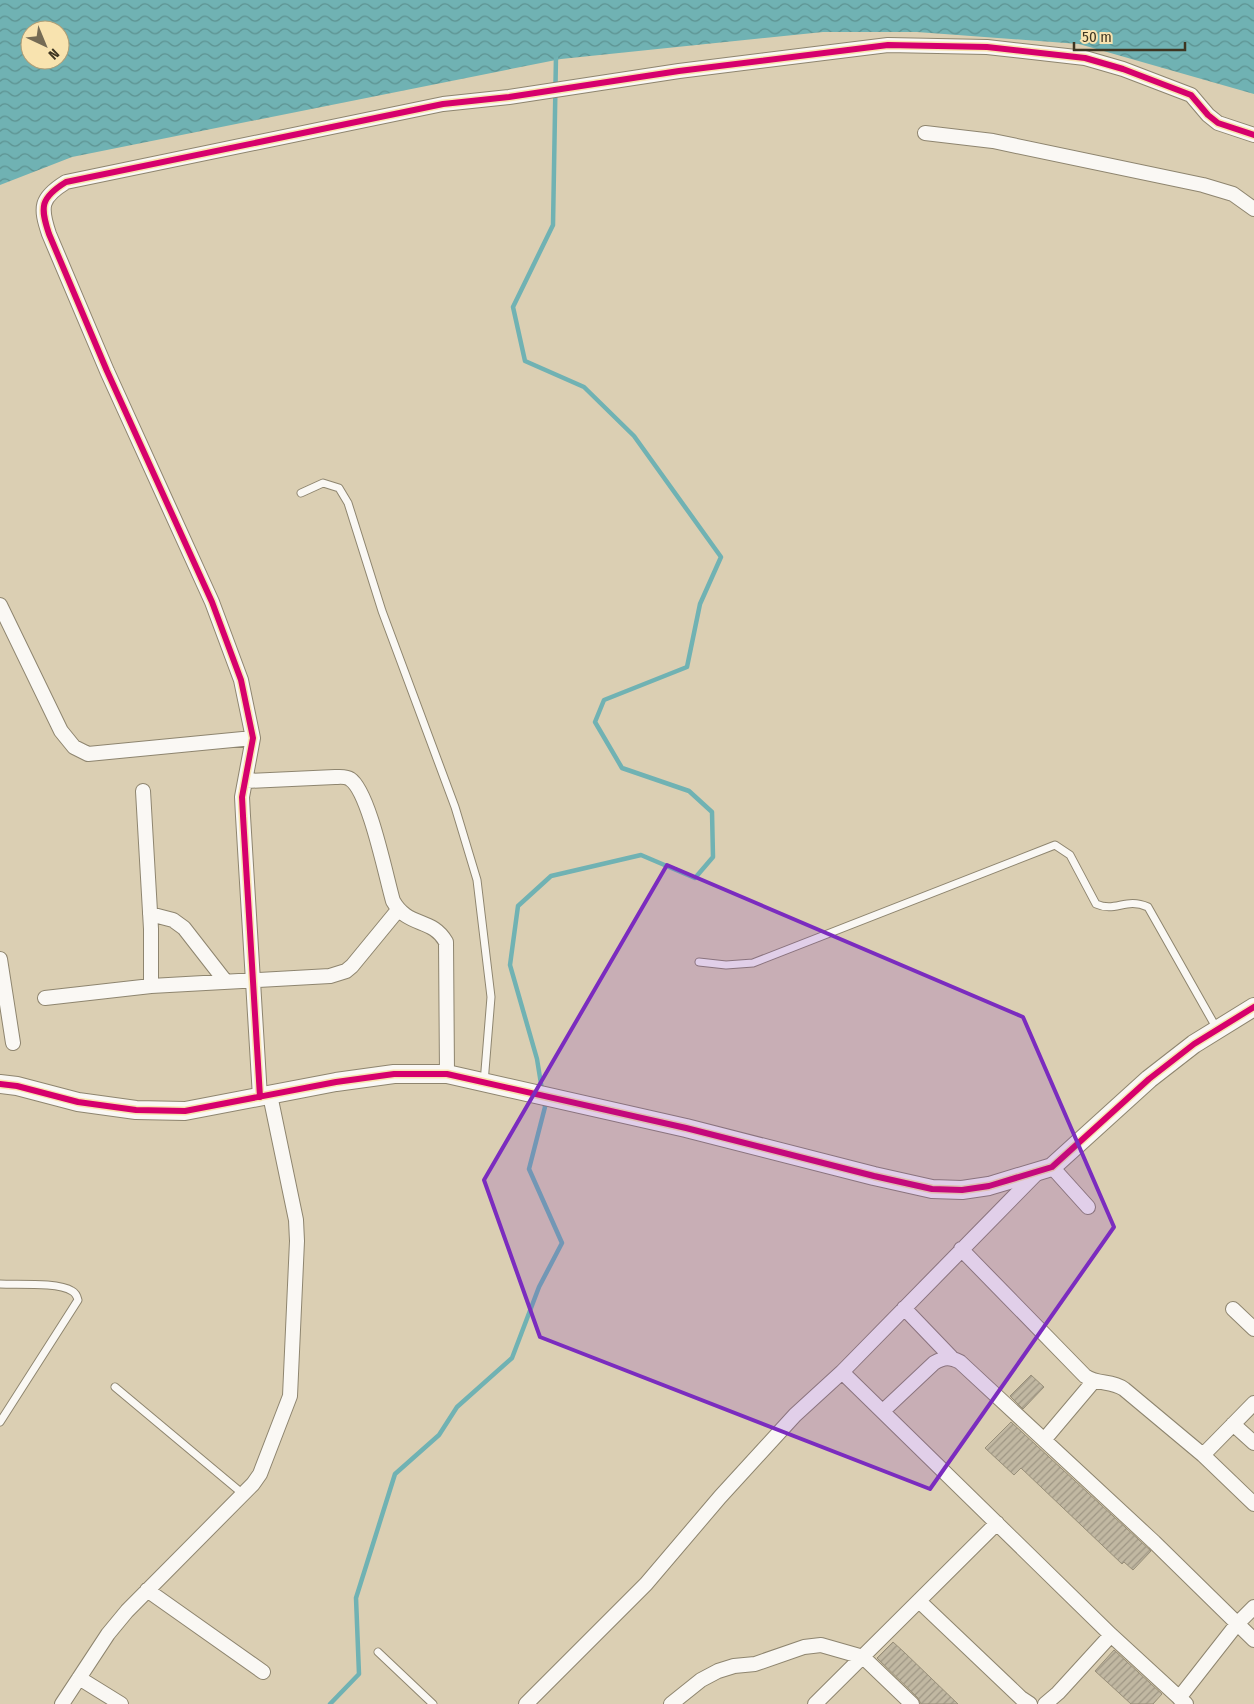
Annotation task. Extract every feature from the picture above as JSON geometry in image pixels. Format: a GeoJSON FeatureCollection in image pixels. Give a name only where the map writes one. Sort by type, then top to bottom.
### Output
{"type":"FeatureCollection","features":[{"type":"Feature","properties":{"kind":"street"},"geometry":{"type":"LineString","coordinates":[[62,1704],[108,1634],[147,1590],[243,1494],[260,1474],[290,1396],[297,1241],[296,1220],[265,1096],[252,982],[242,797],[253,738],[241,680],[212,602],[107,372],[49,234],[43,216],[43,202],[52,190],[66,182],[443,104],[600,85],[679,71],[888,45],[987,47],[1085,58],[1123,69],[1191,96],[1208,115],[1218,122],[1254,135]]}},
{"type":"Feature","properties":{"kind":"street"},"geometry":{"type":"LineString","coordinates":[[925,133],[993,141],[1203,185],[1233,194],[1254,209]]}},
{"type":"Feature","properties":{"kind":"street"},"geometry":{"type":"LineString","coordinates":[[0,605],[61,731],[74,747],[88,754],[253,738]]}},
{"type":"Feature","properties":{"kind":"street"},"geometry":{"type":"LineString","coordinates":[[246,781],[348,777],[356,784],[368,812],[393,901],[398,910],[414,921],[432,926],[442,933],[446,942],[447,1074]]}},
{"type":"Feature","properties":{"kind":"street"},"geometry":{"type":"LineString","coordinates":[[143,791],[150,914],[151,986]]}},
{"type":"Feature","properties":{"kind":"street"},"geometry":{"type":"LineString","coordinates":[[45,998],[151,986],[252,982],[330,976],[346,971],[352,966],[398,910]]}},
{"type":"Feature","properties":{"kind":"street"},"geometry":{"type":"LineString","coordinates":[[150,914],[173,920],[184,928],[226,982]]}},
{"type":"Feature","properties":{"kind":"street"},"geometry":{"type":"LineString","coordinates":[[0,960],[13,1043]]}},
{"type":"Feature","properties":{"kind":"street"},"geometry":{"type":"LineString","coordinates":[[526,1704],[646,1584],[766,1446],[842,1372],[961,1249],[1044,1170],[1149,1079],[1194,1044],[1254,1006]]}},
{"type":"Feature","properties":{"kind":"street"},"geometry":{"type":"LineString","coordinates":[[0,1084],[25,1088],[78,1102],[136,1110],[185,1111],[394,1074],[447,1074],[566,1100],[932,1189],[962,1190],[989,1186],[1044,1170]]}},
{"type":"Feature","properties":{"kind":"street"},"geometry":{"type":"LineString","coordinates":[[1044,1170],[1088,1207]]}},
{"type":"Feature","properties":{"kind":"street"},"geometry":{"type":"LineString","coordinates":[[961,1249],[1085,1376],[1093,1382],[1116,1384],[1203,1456],[1254,1504]]}},
{"type":"Feature","properties":{"kind":"street"},"geometry":{"type":"LineString","coordinates":[[904,1308],[951,1357],[960,1362],[1044,1440],[1254,1640]]}},
{"type":"Feature","properties":{"kind":"street"},"geometry":{"type":"LineString","coordinates":[[1233,1309],[1254,1329]]}},
{"type":"Feature","properties":{"kind":"street"},"geometry":{"type":"LineString","coordinates":[[883,1411],[934,1363],[941,1358],[951,1357]]}},
{"type":"Feature","properties":{"kind":"street"},"geometry":{"type":"LineString","coordinates":[[842,1372],[1111,1635],[1182,1701],[1238,1624],[1254,1607]]}},
{"type":"Feature","properties":{"kind":"street"},"geometry":{"type":"LineString","coordinates":[[1044,1440],[1093,1382]]}},
{"type":"Feature","properties":{"kind":"street"},"geometry":{"type":"LineString","coordinates":[[1203,1456],[1254,1403]]}},
{"type":"Feature","properties":{"kind":"street"},"geometry":{"type":"LineString","coordinates":[[1233,1424],[1254,1443]]}},
{"type":"Feature","properties":{"kind":"street"},"geometry":{"type":"LineString","coordinates":[[816,1704],[997,1523]]}},
{"type":"Feature","properties":{"kind":"street"},"geometry":{"type":"LineString","coordinates":[[147,1590],[263,1672]]}},
{"type":"Feature","properties":{"kind":"street"},"geometry":{"type":"LineString","coordinates":[[918,1601],[1021,1698],[1030,1704]]}},
{"type":"Feature","properties":{"kind":"street"},"geometry":{"type":"LineString","coordinates":[[1045,1704],[1058,1693],[1111,1635]]}},
{"type":"Feature","properties":{"kind":"street"},"geometry":{"type":"LineString","coordinates":[[671,1704],[701,1680],[718,1671],[734,1666],[756,1664],[804,1647],[833,1647],[863,1656],[912,1704]]}},
{"type":"Feature","properties":{"kind":"street"},"geometry":{"type":"LineString","coordinates":[[79,1678],[121,1704]]}},
{"type":"Feature","properties":{"kind":"lane"},"geometry":{"type":"LineString","coordinates":[[301,493],[323,483],[339,488],[348,503],[382,611],[461,826],[481,900],[489,974],[491,1012],[484,1083]]}},
{"type":"Feature","properties":{"kind":"lane"},"geometry":{"type":"LineString","coordinates":[[699,962],[726,965],[754,963],[1055,845],[1070,855],[1096,904],[1110,908],[1126,902],[1137,902],[1148,907],[1217,1030]]}},
{"type":"Feature","properties":{"kind":"lane"},"geometry":{"type":"LineString","coordinates":[[0,1284],[60,1286],[71,1290],[76,1294],[78,1300],[0,1422]]}},
{"type":"Feature","properties":{"kind":"lane"},"geometry":{"type":"LineString","coordinates":[[115,1387],[243,1494]]}},
{"type":"Feature","properties":{"kind":"lane"},"geometry":{"type":"LineString","coordinates":[[378,1652],[434,1704]]}},
{"type":"Feature","properties":{"kind":"highlighted area"},"geometry":{"type":"Polygon","coordinates":[[[667,865],[1023,1017],[1114,1227],[930,1489],[540,1337],[484,1180],[667,865]]]}},
{"type":"Feature","properties":{"kind":"water"},"geometry":{"type":"Polygon","coordinates":[[[0,0],[1254,0],[1254,94],[1079,44],[917,32],[823,32],[561,59],[72,157],[0,185],[0,0]]]}},
{"type":"Feature","properties":{"kind":"building"},"geometry":{"type":"Polygon","coordinates":[[[1031,1375],[1044,1387],[1023,1409],[1010,1396],[1031,1375]]]}},
{"type":"Feature","properties":{"kind":"building"},"geometry":{"type":"Polygon","coordinates":[[[1011,1422],[1151,1551],[1133,1570],[1124,1562],[1122,1564],[1021,1468],[1014,1475],[985,1448],[1011,1422]]]}},
{"type":"Feature","properties":{"kind":"building"},"geometry":{"type":"Polygon","coordinates":[[[893,1642],[958,1704],[921,1704],[918,1698],[877,1658],[893,1642]]]}},
{"type":"Feature","properties":{"kind":"building"},"geometry":{"type":"Polygon","coordinates":[[[1114,1650],[1162,1694],[1153,1704],[1131,1704],[1095,1671],[1114,1650]]]}},
{"type":"Feature","properties":{"kind":"waterway"},"geometry":{"type":"LineString","coordinates":[[542,1090],[537,1059],[510,965],[518,906],[551,876],[641,855],[695,878],[713,857],[712,812],[689,791],[622,768],[595,722],[604,700],[687,667],[700,604],[721,557],[634,436],[584,387],[525,361],[513,307],[553,225],[556,56]]}},
{"type":"Feature","properties":{"kind":"waterway"},"geometry":{"type":"LineString","coordinates":[[330,1704],[359,1674],[356,1598],[395,1474],[439,1435],[457,1407],[512,1358],[539,1287],[562,1243],[529,1169],[545,1107],[544,1100]]}},
{"type":"Feature","properties":{"kind":"cycle path"},"geometry":{"type":"LineString","coordinates":[[260,1097],[242,797],[253,738],[241,680],[212,602],[107,371],[49,234],[44,217],[44,204],[51,193],[66,182],[443,104],[509,97],[679,71],[888,45],[987,47],[1085,58],[1123,69],[1191,95],[1208,115],[1218,123],[1254,135]]}},
{"type":"Feature","properties":{"kind":"cycle path"},"geometry":{"type":"LineString","coordinates":[[0,1084],[17,1086],[78,1102],[136,1110],[185,1111],[336,1082],[394,1074],[447,1074],[686,1128],[874,1176],[932,1189],[962,1190],[989,1186],[1052,1167],[1149,1079],[1194,1044],[1254,1007]]}}]}
